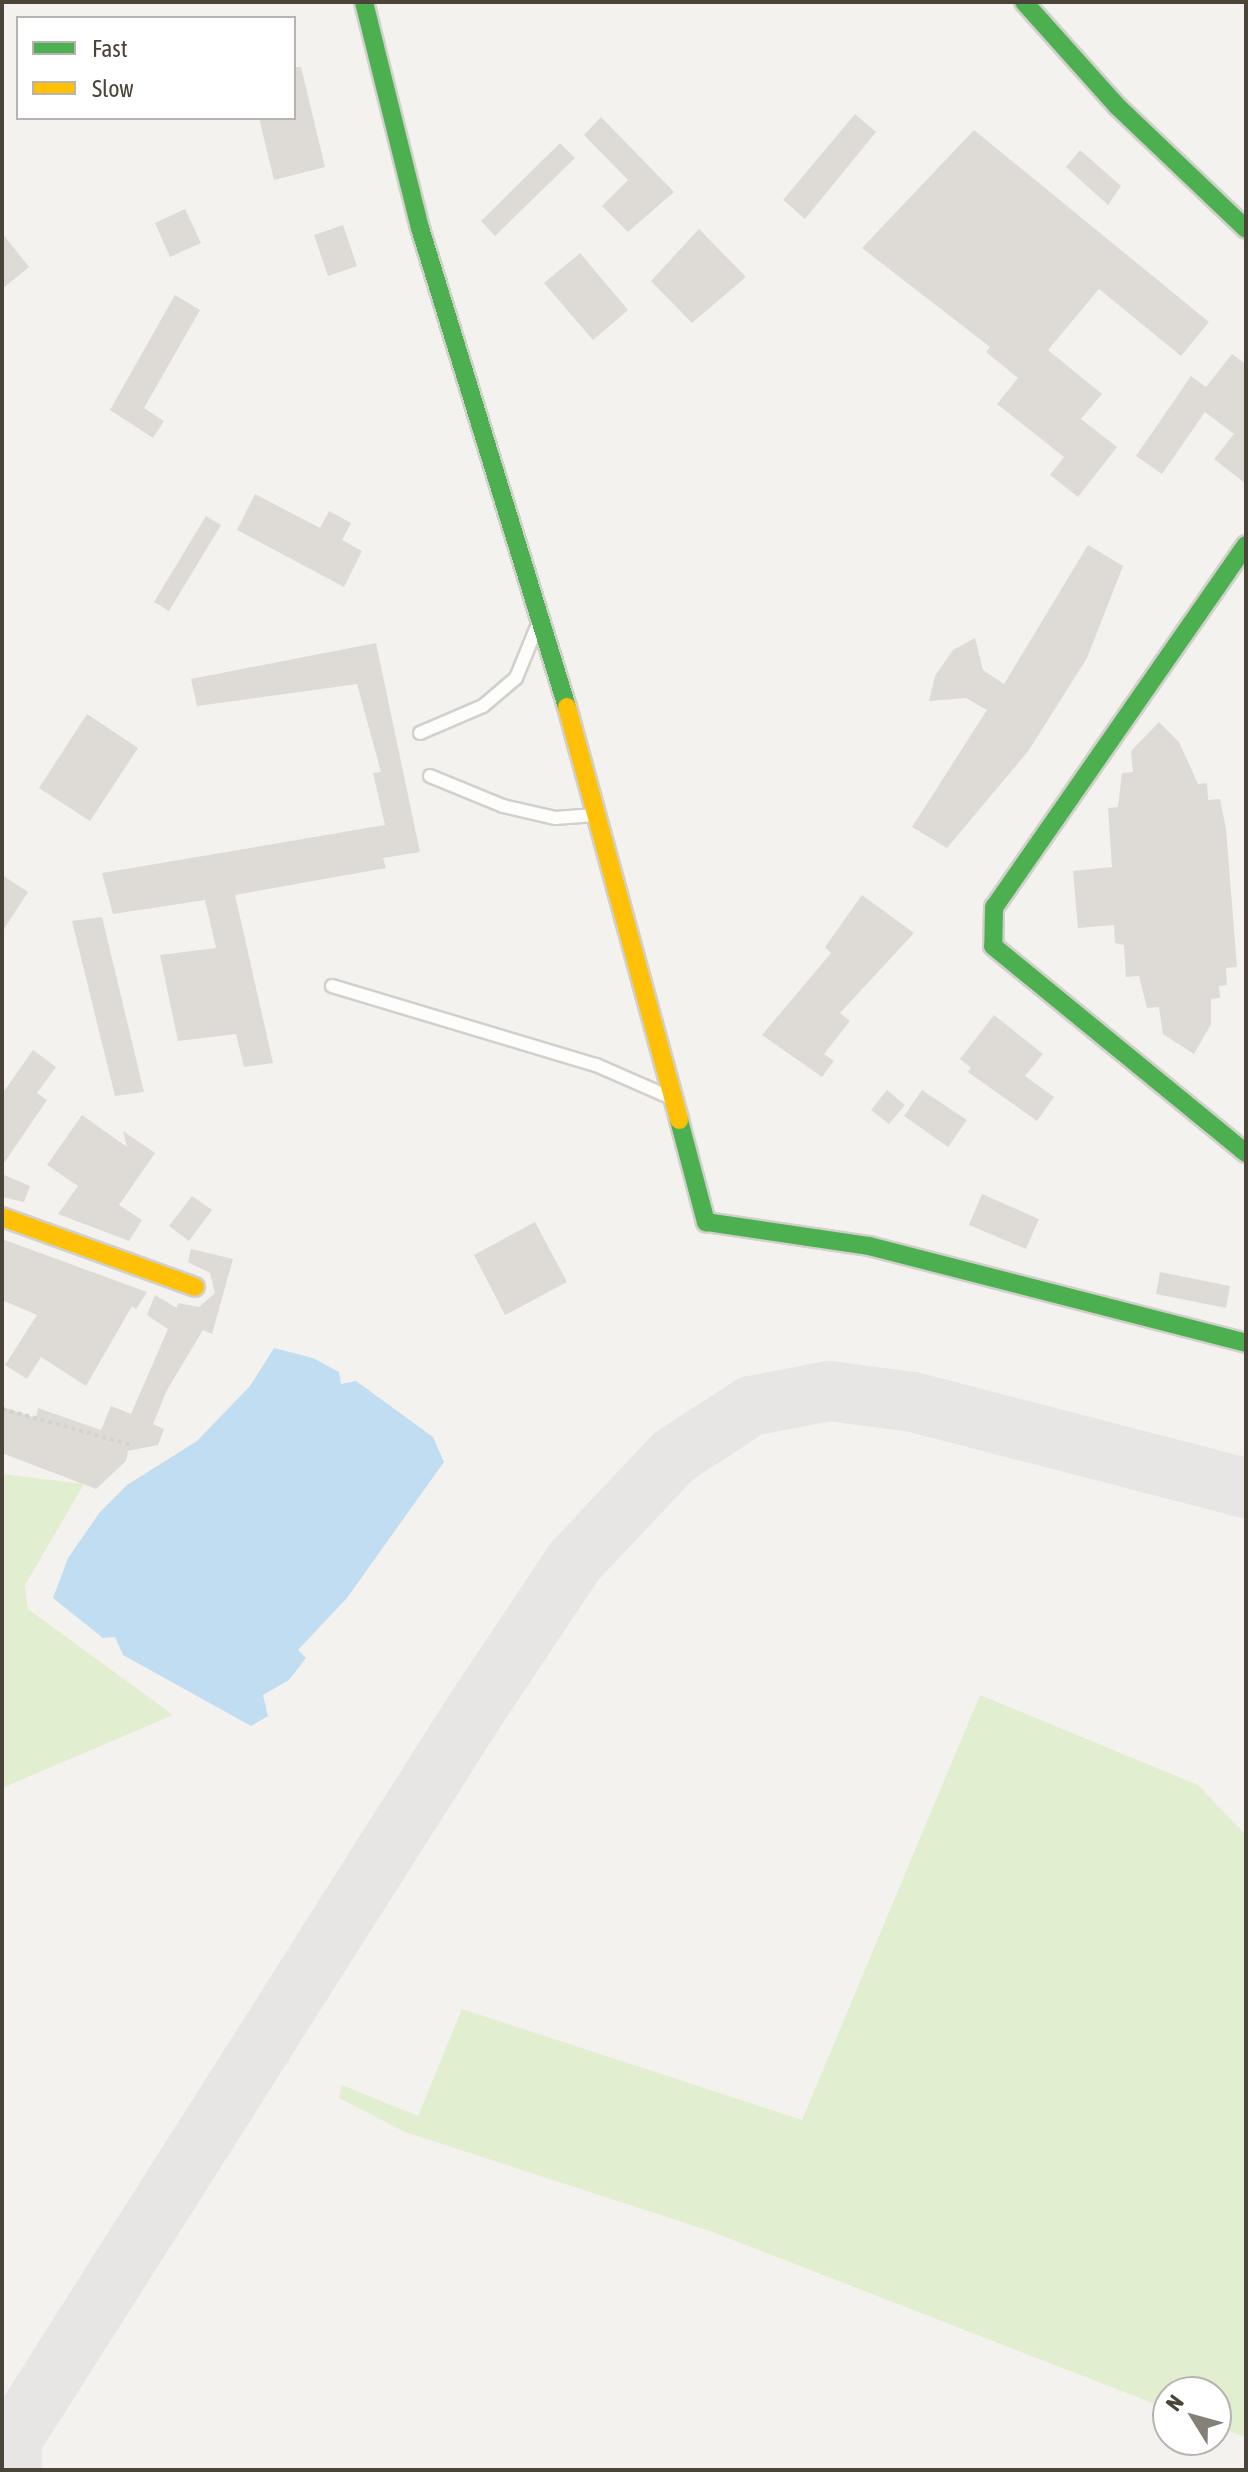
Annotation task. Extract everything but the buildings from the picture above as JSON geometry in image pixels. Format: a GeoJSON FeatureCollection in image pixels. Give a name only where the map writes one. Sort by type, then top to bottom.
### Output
{"type":"FeatureCollection","features":[{"type":"Feature","properties":{"kind":"street"},"geometry":{"type":"LineString","coordinates":[[364,2],[420,228],[598,815],[706,1222],[869,1246],[1246,1343]]}},
{"type":"Feature","properties":{"kind":"street"},"geometry":{"type":"LineString","coordinates":[[1024,2],[1107,96],[1246,229]]}},
{"type":"Feature","properties":{"kind":"street"},"geometry":{"type":"LineString","coordinates":[[1051,2],[1112,69]]}},
{"type":"Feature","properties":{"kind":"street"},"geometry":{"type":"LineString","coordinates":[[1246,545],[994,907],[993,946],[1246,1153]]}},
{"type":"Feature","properties":{"kind":"street"},"geometry":{"type":"LineString","coordinates":[[2,1217],[195,1287]]}},
{"type":"Feature","properties":{"kind":"lane"},"geometry":{"type":"LineString","coordinates":[[420,733],[483,706],[516,678],[540,618]]}},
{"type":"Feature","properties":{"kind":"lane"},"geometry":{"type":"LineString","coordinates":[[430,776],[542,815],[598,815]]}},
{"type":"Feature","properties":{"kind":"lane"},"geometry":{"type":"LineString","coordinates":[[332,986],[596,1065],[673,1099]]}},
{"type":"Feature","properties":{"kind":"path"},"geometry":{"type":"LineString","coordinates":[[2,1409],[132,1445]]}},
{"type":"Feature","properties":{"kind":"green space"},"geometry":{"type":"Polygon","coordinates":[[[2,1474],[84,1484],[25,1585],[28,1609],[173,1715],[2,1788],[2,1474]]]}},
{"type":"Feature","properties":{"kind":"green space"},"geometry":{"type":"Polygon","coordinates":[[[980,1695],[1198,1785],[1246,1835],[1246,2437],[1232,2432],[1232,2376],[1152,2376],[1152,2403],[710,2231],[405,2132],[339,2098],[342,2085],[418,2116],[462,2009],[802,2120],[980,1695]]]}},
{"type":"Feature","properties":{"kind":"water"},"geometry":{"type":"Polygon","coordinates":[[[274,1348],[313,1358],[339,1372],[341,1384],[356,1381],[433,1437],[444,1462],[347,1598],[298,1650],[306,1658],[289,1680],[263,1695],[268,1716],[251,1726],[123,1655],[115,1637],[103,1638],[53,1598],[68,1558],[100,1512],[127,1485],[197,1441],[250,1386],[274,1348]]]}},
{"type":"Feature","properties":{"kind":"taxiway"},"geometry":{"type":"LineString","coordinates":[[12,2470],[12,2440],[474,1712],[574,1562],[674,1456],[751,1406],[829,1391],[913,1402],[1246,1488]]}},
{"type":"Feature","properties":{"kind":"traffic: fast"},"geometry":{"type":"LineString","coordinates":[[364,2],[420,228],[567,707]]}},
{"type":"Feature","properties":{"kind":"traffic: fast"},"geometry":{"type":"LineString","coordinates":[[1024,2],[1117,106],[1246,229]]}},
{"type":"Feature","properties":{"kind":"traffic: fast"},"geometry":{"type":"LineString","coordinates":[[1246,545],[994,907],[993,946],[1246,1153]]}},
{"type":"Feature","properties":{"kind":"traffic: fast"},"geometry":{"type":"LineString","coordinates":[[679,1120],[706,1222],[869,1246],[1246,1343]]}},
{"type":"Feature","properties":{"kind":"traffic: slow"},"geometry":{"type":"LineString","coordinates":[[567,707],[679,1120]]}},
{"type":"Feature","properties":{"kind":"traffic: slow"},"geometry":{"type":"LineString","coordinates":[[2,1217],[195,1287]]}}]}
